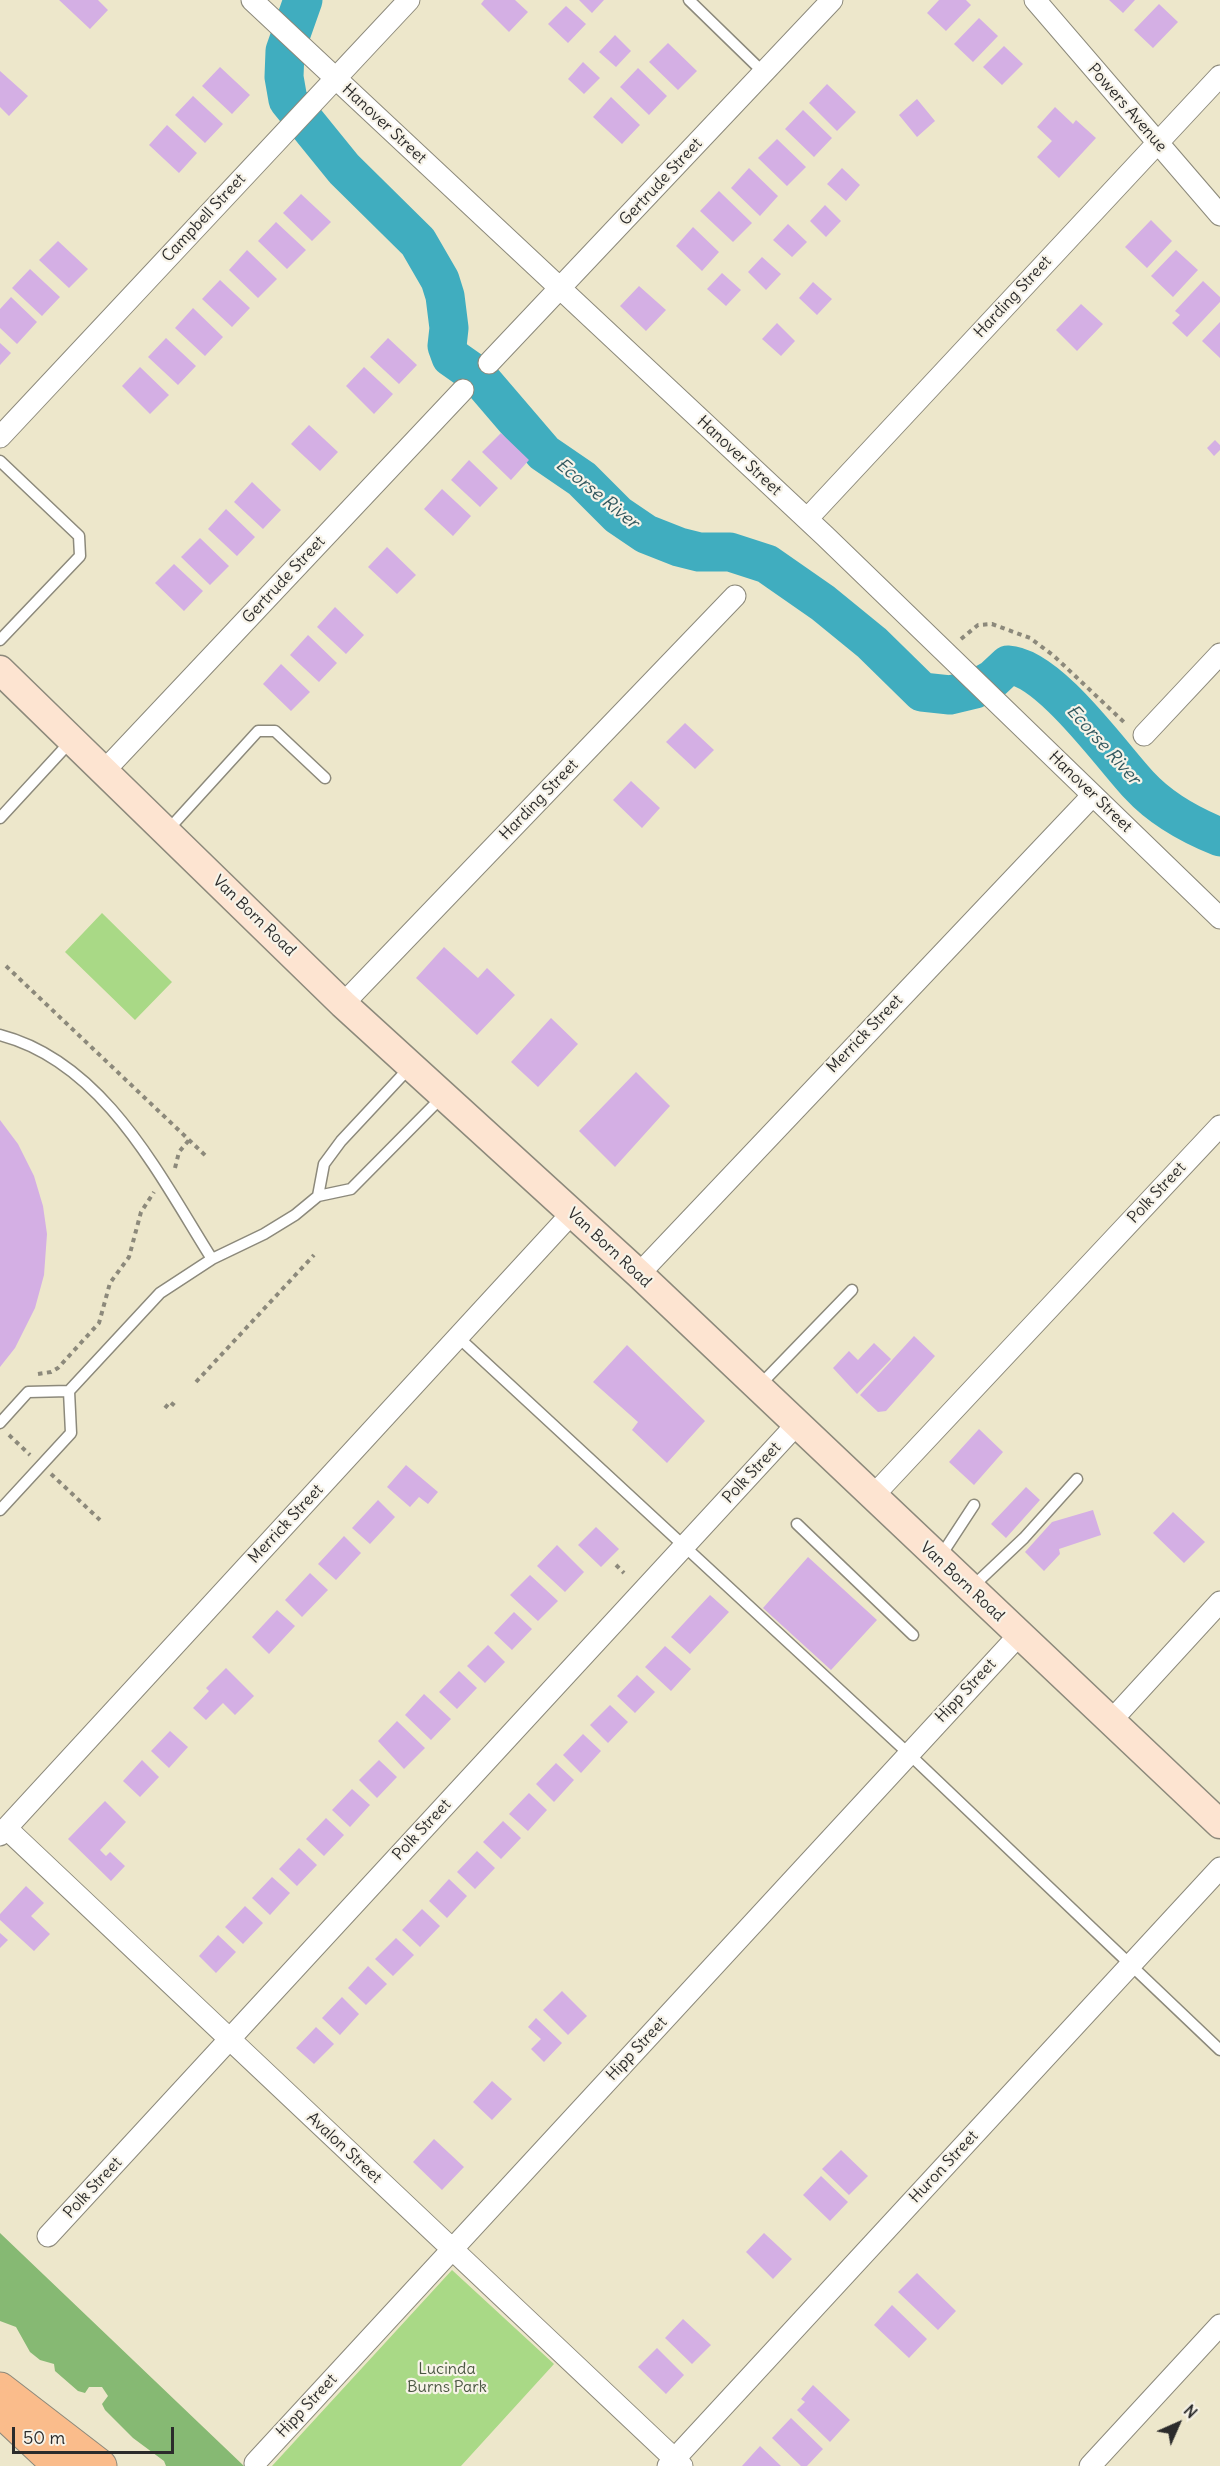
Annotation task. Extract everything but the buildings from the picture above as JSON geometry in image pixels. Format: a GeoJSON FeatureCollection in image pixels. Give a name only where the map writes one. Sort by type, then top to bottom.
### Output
{"type":"FeatureCollection","features":[{"type":"Feature","properties":{"kind":"highway"},"geometry":{"type":"LineString","coordinates":[[0,2389],[99,2466]]}},
{"type":"Feature","properties":{"kind":"highway"},"geometry":{"type":"LineString","coordinates":[[0,2410],[60,2466]]}},
{"type":"Feature","properties":{"kind":"main road","name":"Van Born Road"},"geometry":{"type":"LineString","coordinates":[[0,670],[343,1004],[639,1274],[1220,1824]]}},
{"type":"Feature","properties":{"kind":"street","name":"Hanover Street"},"geometry":{"type":"LineString","coordinates":[[252,0],[807,519],[1220,918]]}},
{"type":"Feature","properties":{"kind":"street","name":"Campbell Street"},"geometry":{"type":"LineString","coordinates":[[0,438],[409,0]]}},
{"type":"Feature","properties":{"kind":"street","name":"Gertrude Street"},"geometry":{"type":"LineString","coordinates":[[489,363],[832,0]]}},
{"type":"Feature","properties":{"kind":"street","name":"Powers Avenue"},"geometry":{"type":"LineString","coordinates":[[1035,0],[1220,215]]}},
{"type":"Feature","properties":{"kind":"street","name":"Harding Street"},"geometry":{"type":"LineString","coordinates":[[807,519],[1220,76]]}},
{"type":"Feature","properties":{"kind":"street","name":"Gertrude Street"},"geometry":{"type":"LineString","coordinates":[[105,770],[463,390]]}},
{"type":"Feature","properties":{"kind":"street","name":"Harding Street"},"geometry":{"type":"LineString","coordinates":[[343,1004],[735,596]]}},
{"type":"Feature","properties":{"kind":"street"},"geometry":{"type":"LineString","coordinates":[[1145,734],[1220,654]]}},
{"type":"Feature","properties":{"kind":"street","name":"Merrick Street"},"geometry":{"type":"LineString","coordinates":[[639,1274],[1093,795]]}},
{"type":"Feature","properties":{"kind":"street","name":"Polk Street"},"geometry":{"type":"LineString","coordinates":[[872,1497],[1220,1126]]}},
{"type":"Feature","properties":{"kind":"street","name":"Merrick Street"},"geometry":{"type":"LineString","coordinates":[[3,1832],[572,1213]]}},
{"type":"Feature","properties":{"kind":"street","name":"Polk Street"},"geometry":{"type":"LineString","coordinates":[[48,2236],[796,1425]]}},
{"type":"Feature","properties":{"kind":"street"},"geometry":{"type":"LineString","coordinates":[[1110,1722],[1217,1610]]}},
{"type":"Feature","properties":{"kind":"street","name":"Hipp Street"},"geometry":{"type":"LineString","coordinates":[[255,2463],[1018,1635]]}},
{"type":"Feature","properties":{"kind":"street","name":"Avalon Street"},"geometry":{"type":"LineString","coordinates":[[3,1832],[452,2249],[675,2464]]}},
{"type":"Feature","properties":{"kind":"street","name":"Huron Street"},"geometry":{"type":"LineString","coordinates":[[675,2464],[1220,1868]]}},
{"type":"Feature","properties":{"kind":"street"},"geometry":{"type":"LineString","coordinates":[[1090,2466],[1220,2325]]}},
{"type":"Feature","properties":{"kind":"lane"},"geometry":{"type":"LineString","coordinates":[[689,0],[763,72]]}},
{"type":"Feature","properties":{"kind":"lane"},"geometry":{"type":"LineString","coordinates":[[0,461],[79,536],[80,556],[0,640]]}},
{"type":"Feature","properties":{"kind":"lane"},"geometry":{"type":"LineString","coordinates":[[167,831],[258,731],[274,731],[326,778]]}},
{"type":"Feature","properties":{"kind":"lane"},"geometry":{"type":"LineString","coordinates":[[0,818],[73,740]]}},
{"type":"Feature","properties":{"kind":"lane"},"geometry":{"type":"LineString","coordinates":[[0,1035],[35,1048],[55,1059],[96,1093],[134,1139],[212,1259]]}},
{"type":"Feature","properties":{"kind":"lane"},"geometry":{"type":"LineString","coordinates":[[318,1196],[324,1164],[341,1141],[411,1065]]}},
{"type":"Feature","properties":{"kind":"lane"},"geometry":{"type":"LineString","coordinates":[[0,1510],[71,1433],[69,1391],[160,1293],[212,1259],[264,1234],[295,1215],[318,1196],[351,1189],[444,1095]]}},
{"type":"Feature","properties":{"kind":"lane"},"geometry":{"type":"LineString","coordinates":[[757,1388],[852,1290]]}},
{"type":"Feature","properties":{"kind":"lane"},"geometry":{"type":"LineString","coordinates":[[458,1337],[909,1754],[1220,2050]]}},
{"type":"Feature","properties":{"kind":"lane"},"geometry":{"type":"LineString","coordinates":[[0,1423],[28,1392],[69,1391]]}},
{"type":"Feature","properties":{"kind":"lane"},"geometry":{"type":"LineString","coordinates":[[970,1589],[1024,1538],[1077,1479]]}},
{"type":"Feature","properties":{"kind":"lane"},"geometry":{"type":"LineString","coordinates":[[938,1559],[974,1505]]}},
{"type":"Feature","properties":{"kind":"lane"},"geometry":{"type":"LineString","coordinates":[[797,1524],[913,1635]]}},
{"type":"Feature","properties":{"kind":"path"},"geometry":{"type":"LineString","coordinates":[[960,639],[978,625],[992,624],[1009,628],[1030,638],[1054,656],[1123,722],[1145,734]]}},
{"type":"Feature","properties":{"kind":"path"},"geometry":{"type":"LineString","coordinates":[[6,966],[207,1157]]}},
{"type":"Feature","properties":{"kind":"path"},"geometry":{"type":"LineString","coordinates":[[173,1171],[179,1152],[189,1140]]}},
{"type":"Feature","properties":{"kind":"path"},"geometry":{"type":"LineString","coordinates":[[28,1375],[54,1371],[99,1323],[110,1283],[129,1257],[141,1212],[154,1191]]}},
{"type":"Feature","properties":{"kind":"path"},"geometry":{"type":"LineString","coordinates":[[196,1382],[314,1255]]}},
{"type":"Feature","properties":{"kind":"path"},"geometry":{"type":"LineString","coordinates":[[165,1408],[170,1402],[174,1406],[177,1403]]}},
{"type":"Feature","properties":{"kind":"path"},"geometry":{"type":"LineString","coordinates":[[616,1565],[624,1573]]}},
{"type":"Feature","properties":{"kind":"green space"},"geometry":{"type":"Polygon","coordinates":[[[102,913],[172,982],[135,1020],[65,952],[102,913]]]}},
{"type":"Feature","properties":{"kind":"green space"},"geometry":{"type":"Polygon","coordinates":[[[0,2233],[244,2466],[166,2466],[164,2461],[133,2438],[105,2410],[102,2404],[108,2396],[102,2387],[89,2387],[85,2393],[78,2391],[55,2371],[54,2364],[40,2360],[30,2352],[16,2327],[0,2321],[0,2233]]]}},
{"type":"Feature","properties":{"kind":"green space","name":"Lucinda Burns Park"},"geometry":{"type":"Polygon","coordinates":[[[452,2270],[554,2364],[461,2466],[272,2466],[452,2270]]]}},
{"type":"Feature","properties":{"kind":"waterway","name":"Ecorse River"},"geometry":{"type":"LineString","coordinates":[[303,0],[285,51],[284,77],[288,100],[344,169],[418,242],[440,280],[445,296],[449,328],[447,346],[451,357],[478,376],[544,453],[582,479],[618,515],[646,534],[699,552],[730,552],[767,564],[823,603],[872,643],[922,692],[950,695],[975,689],[993,679],[1008,665],[1024,670],[1042,680],[1078,714],[1139,785],[1157,802],[1187,822],[1220,837]]}}]}
